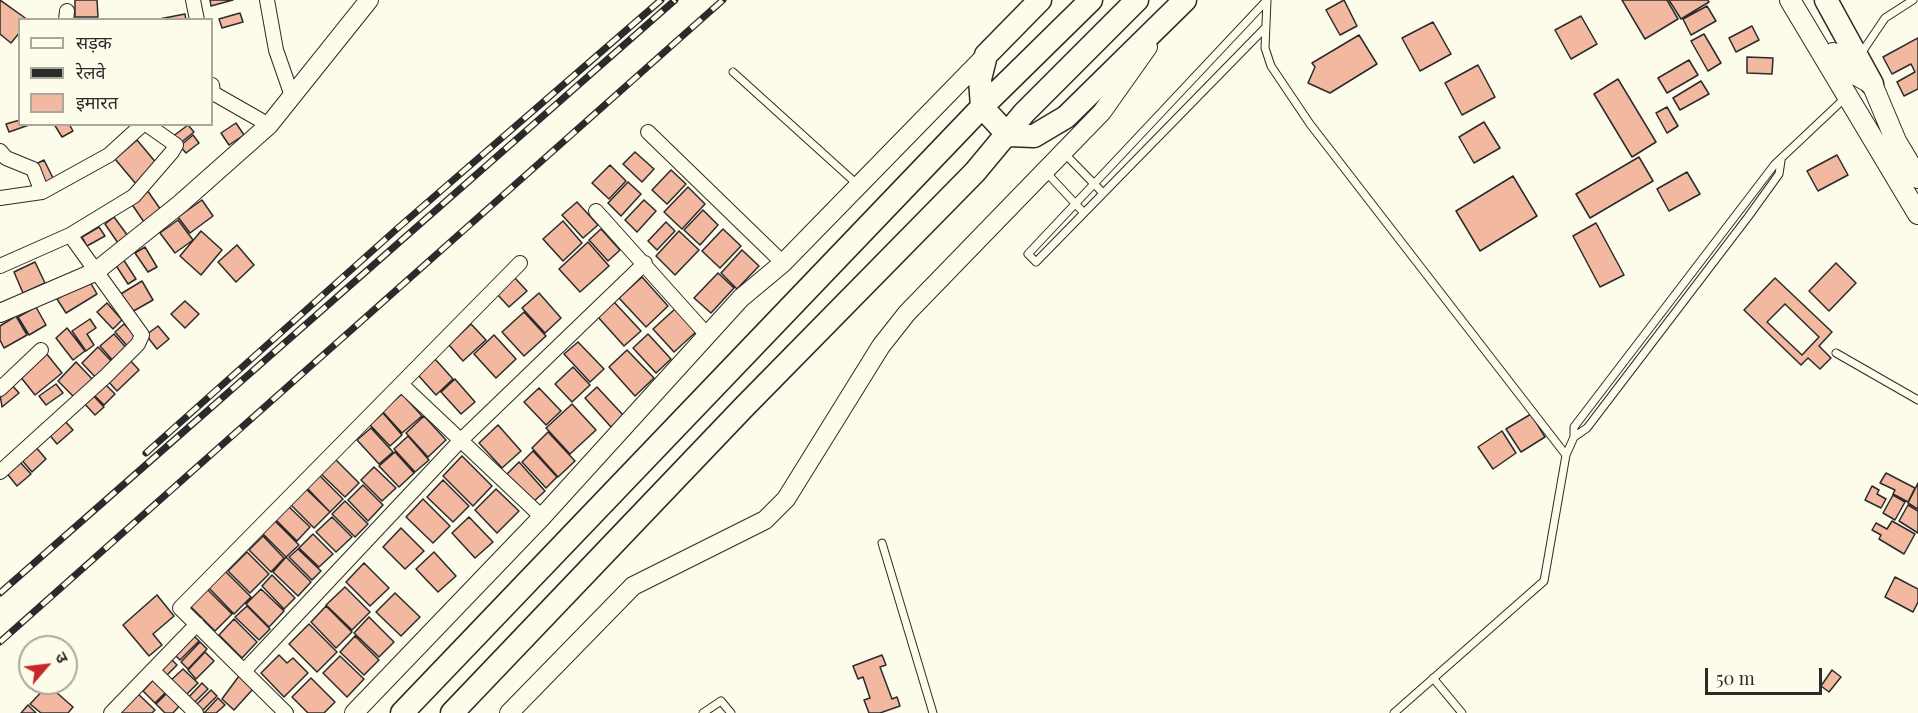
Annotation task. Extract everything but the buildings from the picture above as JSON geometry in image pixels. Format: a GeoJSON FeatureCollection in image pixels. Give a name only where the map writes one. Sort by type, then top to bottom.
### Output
{"type":"FeatureCollection","features":[{"type":"Feature","properties":{"kind":"main road"},"geometry":{"type":"LineString","coordinates":[[1040,0],[986,54],[980,79],[982,107],[1008,135],[1034,136],[1066,117],[1185,0]]}},
{"type":"Feature","properties":{"kind":"main road"},"geometry":{"type":"LineString","coordinates":[[402,713],[982,107],[1091,0]]}},
{"type":"Feature","properties":{"kind":"main road"},"geometry":{"type":"LineString","coordinates":[[452,713],[1008,135],[1024,114],[1137,0]]}},
{"type":"Feature","properties":{"kind":"main road"},"geometry":{"type":"LineString","coordinates":[[1790,0],[1915,203]]}},
{"type":"Feature","properties":{"kind":"main road"},"geometry":{"type":"LineString","coordinates":[[1806,0],[1836,58],[1850,73],[1872,84]]}},
{"type":"Feature","properties":{"kind":"main road"},"geometry":{"type":"LineString","coordinates":[[1826,0],[1855,50],[1896,141],[1918,178]]}},
{"type":"Feature","properties":{"kind":"street"},"geometry":{"type":"LineString","coordinates":[[193,0],[197,18]]}},
{"type":"Feature","properties":{"kind":"street"},"geometry":{"type":"LineString","coordinates":[[267,0],[276,50],[292,96]]}},
{"type":"Feature","properties":{"kind":"street"},"geometry":{"type":"LineString","coordinates":[[0,313],[95,272],[180,204],[269,125],[369,0]]}},
{"type":"Feature","properties":{"kind":"street"},"geometry":{"type":"LineString","coordinates":[[509,713],[633,586],[765,520],[786,500],[881,346],[907,314],[1102,112],[1169,16]]}},
{"type":"Feature","properties":{"kind":"street"},"geometry":{"type":"LineString","coordinates":[[354,713],[542,517],[747,292],[783,262],[986,54]]}},
{"type":"Feature","properties":{"kind":"street"},"geometry":{"type":"LineString","coordinates":[[213,92],[269,125]]}},
{"type":"Feature","properties":{"kind":"street"},"geometry":{"type":"LineString","coordinates":[[0,198],[42,192],[109,155],[153,126],[176,145],[134,196],[70,236],[0,266]]}},
{"type":"Feature","properties":{"kind":"street"},"geometry":{"type":"LineString","coordinates":[[648,132],[783,262]]}},
{"type":"Feature","properties":{"kind":"street"},"geometry":{"type":"LineString","coordinates":[[0,151],[6,158],[33,168],[42,192]]}},
{"type":"Feature","properties":{"kind":"street"},"geometry":{"type":"LineString","coordinates":[[596,211],[708,336]]}},
{"type":"Feature","properties":{"kind":"street"},"geometry":{"type":"LineString","coordinates":[[0,472],[75,406],[138,344],[142,335],[70,236]]}},
{"type":"Feature","properties":{"kind":"street"},"geometry":{"type":"LineString","coordinates":[[286,713],[180,608],[520,263]]}},
{"type":"Feature","properties":{"kind":"street"},"geometry":{"type":"LineString","coordinates":[[244,671],[459,442],[645,263]]}},
{"type":"Feature","properties":{"kind":"street"},"geometry":{"type":"LineString","coordinates":[[0,388],[41,350]]}},
{"type":"Feature","properties":{"kind":"street"},"geometry":{"type":"LineString","coordinates":[[401,384],[459,442],[542,517]]}},
{"type":"Feature","properties":{"kind":"street"},"geometry":{"type":"LineString","coordinates":[[111,713],[154,672],[197,624]]}},
{"type":"Feature","properties":{"kind":"street"},"geometry":{"type":"LineString","coordinates":[[154,672],[196,713]]}},
{"type":"Feature","properties":{"kind":"lane"},"geometry":{"type":"LineString","coordinates":[[1267,0],[1265,48],[1271,66],[1310,124],[1566,455]]}},
{"type":"Feature","properties":{"kind":"lane"},"geometry":{"type":"LineString","coordinates":[[1264,29],[1036,262],[1028,254],[1267,0]]}},
{"type":"Feature","properties":{"kind":"lane"},"geometry":{"type":"LineString","coordinates":[[1855,50],[1885,18],[1913,0]]}},
{"type":"Feature","properties":{"kind":"lane"},"geometry":{"type":"LineString","coordinates":[[733,72],[859,185]]}},
{"type":"Feature","properties":{"kind":"lane"},"geometry":{"type":"LineString","coordinates":[[1394,713],[1545,581],[1566,455],[1574,437],[1574,427],[1768,173],[1847,95]]}},
{"type":"Feature","properties":{"kind":"lane"},"geometry":{"type":"LineString","coordinates":[[1064,152],[1103,193]]}},
{"type":"Feature","properties":{"kind":"lane"},"geometry":{"type":"LineString","coordinates":[[1044,171],[1084,213]]}},
{"type":"Feature","properties":{"kind":"lane"},"geometry":{"type":"LineString","coordinates":[[1836,353],[1918,400]]}},
{"type":"Feature","properties":{"kind":"lane"},"geometry":{"type":"LineString","coordinates":[[882,543],[933,713]]}},
{"type":"Feature","properties":{"kind":"lane"},"geometry":{"type":"LineString","coordinates":[[1433,678],[1462,713]]}},
{"type":"Feature","properties":{"kind":"lane"},"geometry":{"type":"LineString","coordinates":[[703,713],[721,701],[731,713]]}},
{"type":"Feature","properties":{"kind":"railway"},"geometry":{"type":"LineString","coordinates":[[146,453],[399,227],[661,0]]}},
{"type":"Feature","properties":{"kind":"railway"},"geometry":{"type":"LineString","coordinates":[[0,593],[675,0]]}},
{"type":"Feature","properties":{"kind":"railway"},"geometry":{"type":"LineString","coordinates":[[0,642],[723,0]]}}]}
